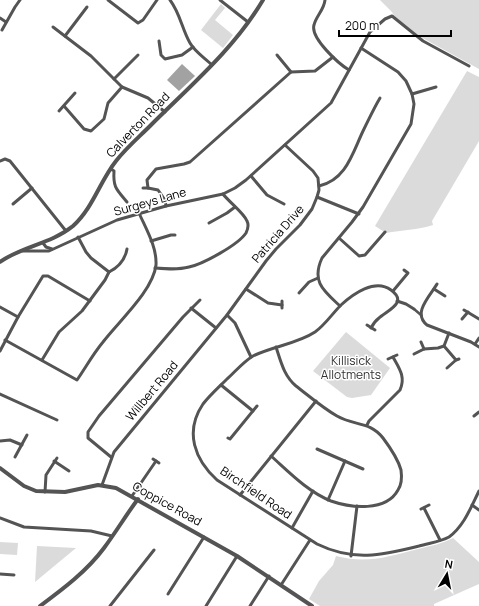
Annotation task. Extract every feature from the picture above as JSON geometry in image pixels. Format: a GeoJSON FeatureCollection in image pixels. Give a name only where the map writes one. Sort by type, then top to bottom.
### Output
{"type":"FeatureCollection","features":[{"type":"Feature","properties":{"kind":"street"},"geometry":{"type":"LineString","coordinates":[[2,30],[20,0]]}},
{"type":"Feature","properties":{"kind":"street"},"geometry":{"type":"LineString","coordinates":[[108,1],[138,23],[143,20],[157,0]]}},
{"type":"Feature","properties":{"kind":"street"},"geometry":{"type":"LineString","coordinates":[[170,0],[180,16],[186,35],[193,47],[212,65]]}},
{"type":"Feature","properties":{"kind":"street"},"geometry":{"type":"LineString","coordinates":[[222,0],[248,22]]}},
{"type":"Feature","properties":{"kind":"street","name":"Calverton Road"},"geometry":{"type":"LineString","coordinates":[[0,262],[10,256],[43,243],[66,231],[73,225],[84,213],[117,160],[212,65],[248,22],[263,0]]}},
{"type":"Feature","properties":{"kind":"street"},"geometry":{"type":"LineString","coordinates":[[325,0],[313,31],[316,38],[339,64],[349,70]]}},
{"type":"Feature","properties":{"kind":"street"},"geometry":{"type":"LineString","coordinates":[[65,36],[86,7]]}},
{"type":"Feature","properties":{"kind":"street","name":"Surgeys Lane"},"geometry":{"type":"LineString","coordinates":[[23,251],[42,252],[54,249],[107,224],[139,213],[223,194],[235,188],[286,145],[331,102],[370,32],[385,19],[392,16],[424,41],[469,66]]}},
{"type":"Feature","properties":{"kind":"street"},"geometry":{"type":"LineString","coordinates":[[0,18],[6,22]]}},
{"type":"Feature","properties":{"kind":"street"},"geometry":{"type":"LineString","coordinates":[[53,27],[91,56],[122,87],[152,100],[165,112]]}},
{"type":"Feature","properties":{"kind":"street"},"geometry":{"type":"LineString","coordinates":[[164,44],[159,43],[161,55],[167,59],[182,55],[193,47]]}},
{"type":"Feature","properties":{"kind":"street"},"geometry":{"type":"LineString","coordinates":[[340,306],[324,291],[320,284],[318,278],[322,258],[359,214],[408,131],[414,111],[412,94],[406,81],[400,74],[361,48]]}},
{"type":"Feature","properties":{"kind":"street"},"geometry":{"type":"LineString","coordinates":[[114,79],[138,55]]}},
{"type":"Feature","properties":{"kind":"street"},"geometry":{"type":"LineString","coordinates":[[277,55],[291,72]]}},
{"type":"Feature","properties":{"kind":"street"},"geometry":{"type":"LineString","coordinates":[[148,188],[147,180],[156,169],[190,162],[291,72],[315,71],[334,57]]}},
{"type":"Feature","properties":{"kind":"street"},"geometry":{"type":"LineString","coordinates":[[64,106],[86,130],[92,130],[104,119],[108,103],[122,87]]}},
{"type":"Feature","properties":{"kind":"street"},"geometry":{"type":"LineString","coordinates":[[412,94],[435,89]]}},
{"type":"Feature","properties":{"kind":"street"},"geometry":{"type":"LineString","coordinates":[[59,111],[75,93]]}},
{"type":"Feature","properties":{"kind":"street"},"geometry":{"type":"LineString","coordinates":[[286,145],[313,171],[318,178],[319,186],[328,183],[337,177],[349,163],[372,109],[380,98]]}},
{"type":"Feature","properties":{"kind":"street"},"geometry":{"type":"LineString","coordinates":[[0,161],[5,159],[10,161],[66,231]]}},
{"type":"Feature","properties":{"kind":"street"},"geometry":{"type":"LineString","coordinates":[[111,169],[114,171],[113,182],[127,202]]}},
{"type":"Feature","properties":{"kind":"street"},"geometry":{"type":"LineString","coordinates":[[251,176],[268,195],[284,204]]}},
{"type":"Feature","properties":{"kind":"street","name":"Patricia Drive"},"geometry":{"type":"LineString","coordinates":[[227,315],[271,255],[306,218],[317,197],[319,186]]}},
{"type":"Feature","properties":{"kind":"street"},"geometry":{"type":"LineString","coordinates":[[13,204],[32,188]]}},
{"type":"Feature","properties":{"kind":"street"},"geometry":{"type":"LineString","coordinates":[[143,188],[158,190],[165,200],[166,206]]}},
{"type":"Feature","properties":{"kind":"street"},"geometry":{"type":"LineString","coordinates":[[155,268],[172,269],[194,266],[229,248],[244,235],[248,229],[245,217],[223,194]]}},
{"type":"Feature","properties":{"kind":"street"},"geometry":{"type":"LineString","coordinates":[[14,196],[17,200]]}},
{"type":"Feature","properties":{"kind":"street"},"geometry":{"type":"LineString","coordinates":[[317,197],[359,214]]}},
{"type":"Feature","properties":{"kind":"street"},"geometry":{"type":"LineString","coordinates":[[209,223],[235,207]]}},
{"type":"Feature","properties":{"kind":"street"},"geometry":{"type":"LineString","coordinates":[[5,340],[78,380],[104,340],[145,291],[150,282],[155,268],[156,259],[151,241],[139,213]]}},
{"type":"Feature","properties":{"kind":"street"},"geometry":{"type":"LineString","coordinates":[[339,238],[360,256],[365,254],[385,232]]}},
{"type":"Feature","properties":{"kind":"street"},"geometry":{"type":"LineString","coordinates":[[151,241],[175,235]]}},
{"type":"Feature","properties":{"kind":"street"},"geometry":{"type":"LineString","coordinates":[[78,237],[86,252],[109,272]]}},
{"type":"Feature","properties":{"kind":"street"},"geometry":{"type":"LineString","coordinates":[[379,238],[383,241]]}},
{"type":"Feature","properties":{"kind":"street"},"geometry":{"type":"LineString","coordinates":[[43,243],[46,247],[54,249]]}},
{"type":"Feature","properties":{"kind":"street"},"geometry":{"type":"LineString","coordinates":[[38,245],[42,252]]}},
{"type":"Feature","properties":{"kind":"street"},"geometry":{"type":"LineString","coordinates":[[42,360],[58,332],[82,311],[106,280],[109,272],[119,266],[127,249]]}},
{"type":"Feature","properties":{"kind":"street"},"geometry":{"type":"LineString","coordinates":[[371,328],[379,317],[395,306],[397,301],[396,295],[393,291],[409,272],[404,270]]}},
{"type":"Feature","properties":{"kind":"street"},"geometry":{"type":"LineString","coordinates":[[0,350],[43,276],[48,276],[90,301]]}},
{"type":"Feature","properties":{"kind":"street"},"geometry":{"type":"LineString","coordinates":[[299,293],[309,282],[318,278]]}},
{"type":"Feature","properties":{"kind":"street"},"geometry":{"type":"LineString","coordinates":[[421,315],[422,307],[437,284]]}},
{"type":"Feature","properties":{"kind":"street","name":"Birchfield Road"},"geometry":{"type":"LineString","coordinates":[[393,291],[383,286],[375,285],[360,291],[340,306],[315,332],[303,338],[251,357],[221,385],[203,405],[198,415],[194,431],[195,448],[204,468],[217,480],[310,540],[334,552],[351,556],[378,555],[440,540],[449,536],[461,525],[479,491]]}},
{"type":"Feature","properties":{"kind":"street"},"geometry":{"type":"LineString","coordinates":[[246,289],[268,303],[282,304]]}},
{"type":"Feature","properties":{"kind":"street"},"geometry":{"type":"LineString","coordinates":[[434,289],[445,296]]}},
{"type":"Feature","properties":{"kind":"street"},"geometry":{"type":"LineString","coordinates":[[111,457],[88,438],[88,432],[99,416],[191,308],[200,300]]}},
{"type":"Feature","properties":{"kind":"street"},"geometry":{"type":"LineString","coordinates":[[397,301],[414,309],[421,315],[427,325],[450,333],[479,347]]}},
{"type":"Feature","properties":{"kind":"street"},"geometry":{"type":"LineString","coordinates":[[0,307],[18,317]]}},
{"type":"Feature","properties":{"kind":"street"},"geometry":{"type":"LineString","coordinates":[[191,308],[216,328]]}},
{"type":"Feature","properties":{"kind":"street"},"geometry":{"type":"LineString","coordinates":[[464,310],[479,319]]}},
{"type":"Feature","properties":{"kind":"street"},"geometry":{"type":"LineString","coordinates":[[462,320],[468,312]]}},
{"type":"Feature","properties":{"kind":"street"},"geometry":{"type":"LineString","coordinates":[[227,315],[235,323],[251,357]]}},
{"type":"Feature","properties":{"kind":"street","name":"Willbert Road"},"geometry":{"type":"LineString","coordinates":[[102,485],[111,457],[131,430],[227,315]]}},
{"type":"Feature","properties":{"kind":"street"},"geometry":{"type":"LineString","coordinates":[[367,325],[375,330]]}},
{"type":"Feature","properties":{"kind":"street"},"geometry":{"type":"LineString","coordinates":[[414,354],[424,349],[444,346],[450,333]]}},
{"type":"Feature","properties":{"kind":"street"},"geometry":{"type":"LineString","coordinates":[[475,344],[479,338]]}},
{"type":"Feature","properties":{"kind":"street"},"geometry":{"type":"LineString","coordinates":[[421,342],[424,349]]}},
{"type":"Feature","properties":{"kind":"street"},"geometry":{"type":"LineString","coordinates":[[444,346],[458,359],[447,368]]}},
{"type":"Feature","properties":{"kind":"street"},"geometry":{"type":"LineString","coordinates":[[271,456],[313,491],[328,500],[340,504],[357,506],[375,505],[386,502],[397,492],[402,479],[399,466],[378,432],[367,425],[340,418],[296,386],[287,377],[276,347]]}},
{"type":"Feature","properties":{"kind":"street"},"geometry":{"type":"LineString","coordinates":[[388,359],[397,355]]}},
{"type":"Feature","properties":{"kind":"street"},"geometry":{"type":"LineString","coordinates":[[367,425],[402,386],[402,375],[393,357]]}},
{"type":"Feature","properties":{"kind":"street"},"geometry":{"type":"LineString","coordinates":[[221,385],[253,411]]}},
{"type":"Feature","properties":{"kind":"street"},"geometry":{"type":"LineString","coordinates":[[0,394],[57,420]]}},
{"type":"Feature","properties":{"kind":"street"},"geometry":{"type":"LineString","coordinates":[[240,495],[316,401]]}},
{"type":"Feature","properties":{"kind":"street"},"geometry":{"type":"LineString","coordinates":[[228,438],[230,439],[257,406]]}},
{"type":"Feature","properties":{"kind":"street"},"geometry":{"type":"LineString","coordinates":[[474,416],[479,412]]}},
{"type":"Feature","properties":{"kind":"street"},"geometry":{"type":"LineString","coordinates":[[15,457],[27,435]]}},
{"type":"Feature","properties":{"kind":"street"},"geometry":{"type":"LineString","coordinates":[[0,441],[10,440],[22,445]]}},
{"type":"Feature","properties":{"kind":"street"},"geometry":{"type":"LineString","coordinates":[[317,449],[363,469]]}},
{"type":"Feature","properties":{"kind":"street"},"geometry":{"type":"LineString","coordinates":[[45,492],[46,475],[56,458]]}},
{"type":"Feature","properties":{"kind":"street"},"geometry":{"type":"LineString","coordinates":[[54,461],[68,469]]}},
{"type":"Feature","properties":{"kind":"street"},"geometry":{"type":"LineString","coordinates":[[132,496],[156,461]]}},
{"type":"Feature","properties":{"kind":"street"},"geometry":{"type":"LineString","coordinates":[[328,500],[345,461]]}},
{"type":"Feature","properties":{"kind":"street","name":"Coppice Road"},"geometry":{"type":"LineString","coordinates":[[0,468],[24,486],[36,491],[65,492],[92,485],[102,485],[116,488],[237,556],[312,606]]}},
{"type":"Feature","properties":{"kind":"street"},"geometry":{"type":"LineString","coordinates":[[292,528],[313,491]]}},
{"type":"Feature","properties":{"kind":"street"},"geometry":{"type":"LineString","coordinates":[[40,606],[82,572],[104,548],[138,499]]}},
{"type":"Feature","properties":{"kind":"street"},"geometry":{"type":"LineString","coordinates":[[472,505],[479,510]]}},
{"type":"Feature","properties":{"kind":"street"},"geometry":{"type":"LineString","coordinates":[[351,556],[357,506]]}},
{"type":"Feature","properties":{"kind":"street"},"geometry":{"type":"LineString","coordinates":[[429,506],[422,508],[440,540]]}},
{"type":"Feature","properties":{"kind":"street"},"geometry":{"type":"LineString","coordinates":[[0,518],[24,527],[91,531],[112,536]]}},
{"type":"Feature","properties":{"kind":"street"},"geometry":{"type":"LineString","coordinates":[[168,594],[204,537]]}},
{"type":"Feature","properties":{"kind":"street"},"geometry":{"type":"LineString","coordinates":[[281,584],[310,540]]}},
{"type":"Feature","properties":{"kind":"street"},"geometry":{"type":"LineString","coordinates":[[110,606],[154,550]]}},
{"type":"Feature","properties":{"kind":"street"},"geometry":{"type":"LineString","coordinates":[[206,606],[237,556]]}},
{"type":"Feature","properties":{"kind":"street"},"geometry":{"type":"LineString","coordinates":[[0,574],[14,575]]}},
{"type":"Feature","properties":{"kind":"street"},"geometry":{"type":"LineString","coordinates":[[250,606],[269,576]]}},
{"type":"Feature","properties":{"kind":"green space"},"geometry":{"type":"Polygon","coordinates":[[[380,0],[479,0],[479,69],[419,36],[394,16],[380,0]]]}},
{"type":"Feature","properties":{"kind":"green space"},"geometry":{"type":"Polygon","coordinates":[[[221,4],[225,8],[215,20],[233,35],[223,48],[201,30],[221,4]]]}},
{"type":"Feature","properties":{"kind":"green space"},"geometry":{"type":"Polygon","coordinates":[[[467,71],[479,77],[479,141],[432,221],[433,225],[386,233],[375,226],[467,71]]]}},
{"type":"Feature","properties":{"kind":"green space","name":"Killisick Allotments"},"geometry":{"type":"Polygon","coordinates":[[[346,332],[390,368],[371,395],[352,398],[347,397],[313,371],[346,332]]]}},
{"type":"Feature","properties":{"kind":"green space"},"geometry":{"type":"Polygon","coordinates":[[[453,538],[479,562],[479,584],[434,604],[434,606],[320,606],[309,599],[319,581],[333,565],[336,556],[358,559],[377,558],[436,545],[453,538]]]}},
{"type":"Feature","properties":{"kind":"green space"},"geometry":{"type":"Polygon","coordinates":[[[0,542],[18,543],[17,555],[0,554],[0,542]]]}},
{"type":"Feature","properties":{"kind":"green space"},"geometry":{"type":"Polygon","coordinates":[[[37,546],[76,548],[35,582],[37,546]]]}},
{"type":"Feature","properties":{"kind":"shaded area"},"geometry":{"type":"Polygon","coordinates":[[[182,64],[195,76],[179,91],[167,80],[182,64]]]}}]}
